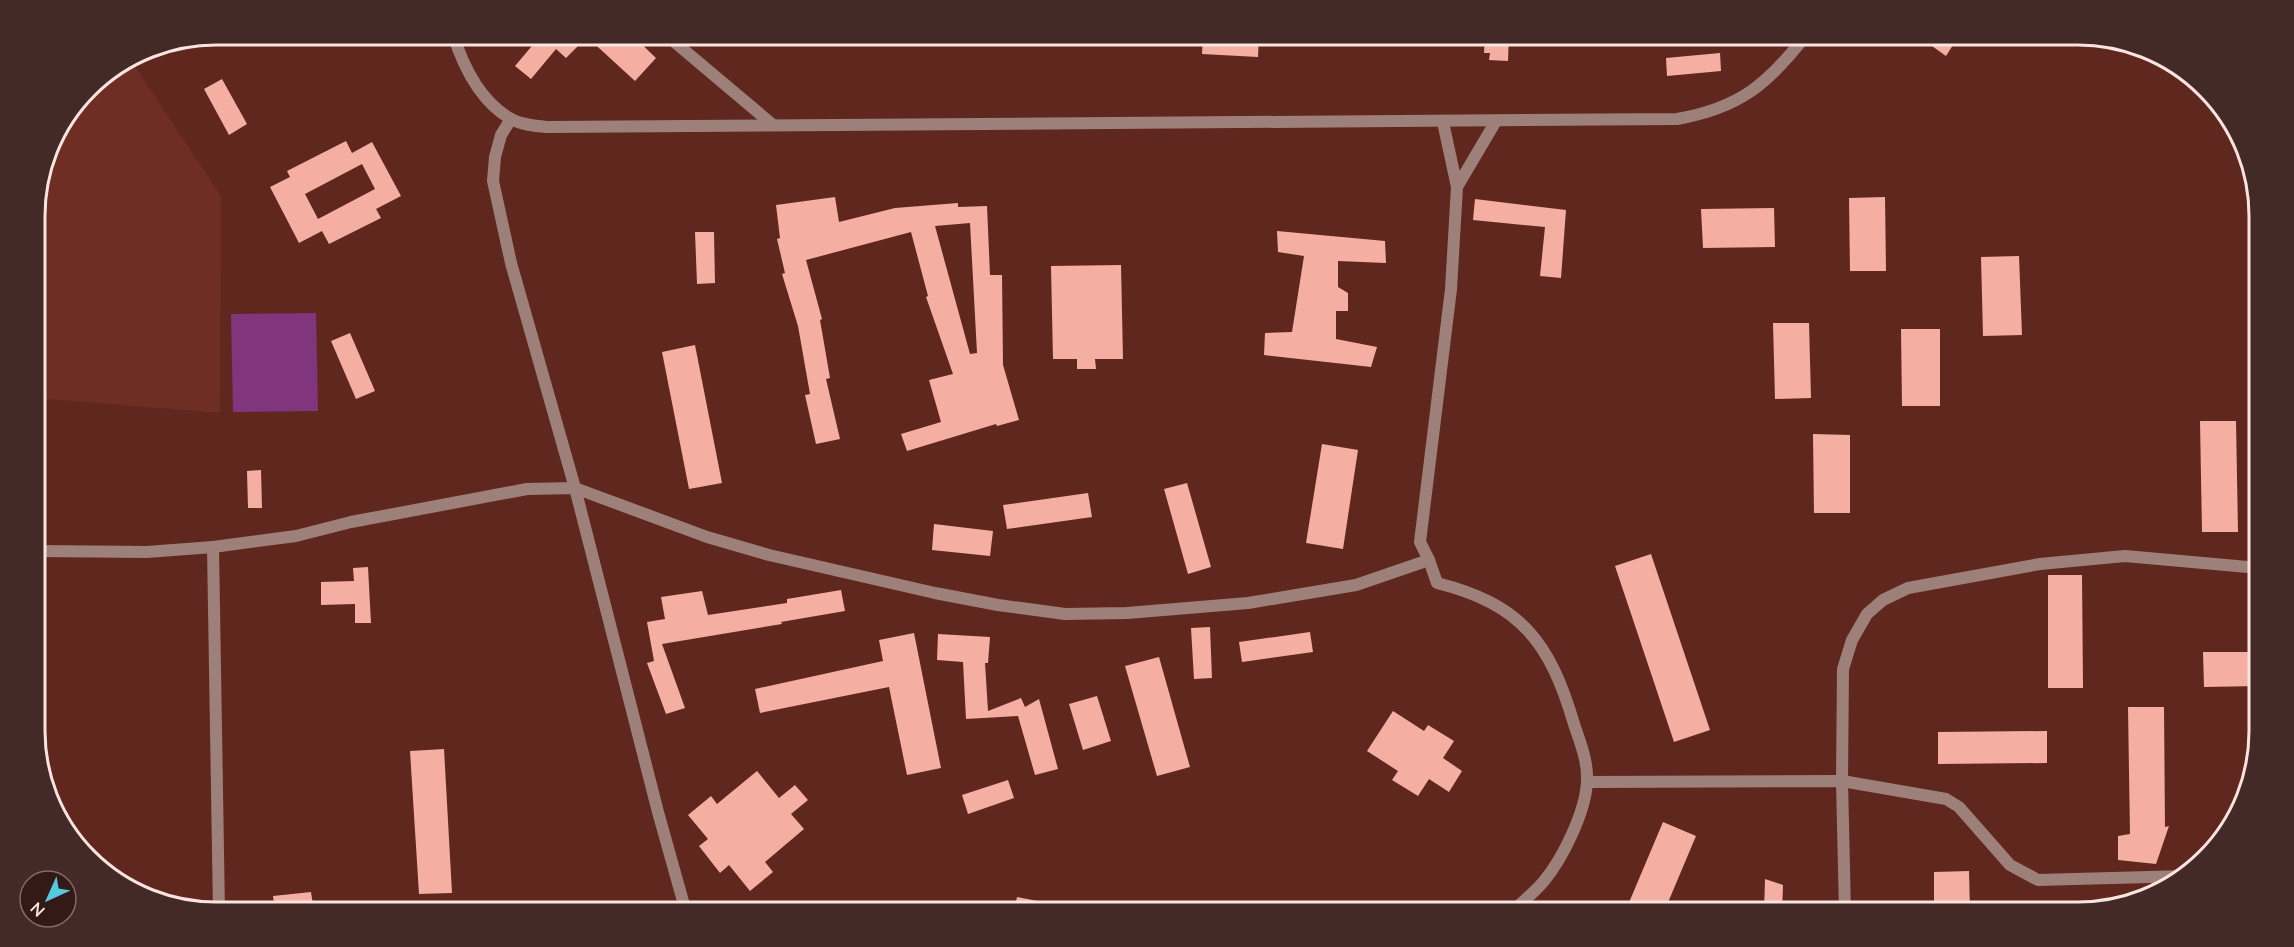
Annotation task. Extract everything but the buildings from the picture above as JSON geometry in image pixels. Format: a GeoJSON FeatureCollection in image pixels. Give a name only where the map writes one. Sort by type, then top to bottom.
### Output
{"type":"FeatureCollection","features":[{"type":"Feature","properties":{"kind":"street"},"geometry":{"type":"LineString","coordinates":[[458,45],[470,75],[493,105],[511,119],[548,127],[1648,121],[1703,115],[1724,108],[1757,88],[1798,45]]}},
{"type":"Feature","properties":{"kind":"street"},"geometry":{"type":"LineString","coordinates":[[678,45],[773,125]]}},
{"type":"Feature","properties":{"kind":"street"},"geometry":{"type":"LineString","coordinates":[[511,119],[501,135],[495,158],[493,181],[511,263],[575,488],[658,812],[684,902]]}},
{"type":"Feature","properties":{"kind":"street"},"geometry":{"type":"LineString","coordinates":[[1457,187],[1496,121]]}},
{"type":"Feature","properties":{"kind":"street"},"geometry":{"type":"LineString","coordinates":[[1443,122],[1457,187],[1451,289],[1420,542],[1437,583],[1467,590],[1497,604],[1515,616],[1533,635],[1566,695],[1586,761],[1587,782],[1574,831],[1544,881],[1522,902]]}},
{"type":"Feature","properties":{"kind":"street"},"geometry":{"type":"LineString","coordinates":[[45,551],[147,552],[213,547],[296,536],[351,522],[527,489],[575,488],[707,537],[769,555],[935,593],[1065,614],[1127,613],[1248,603],[1356,585],[1429,560]]}},
{"type":"Feature","properties":{"kind":"street"},"geometry":{"type":"LineString","coordinates":[[213,547],[219,902]]}},
{"type":"Feature","properties":{"kind":"street"},"geometry":{"type":"LineString","coordinates":[[1845,902],[1842,781],[1843,669],[1852,640],[1867,614],[1883,600],[1908,588],[2040,564],[2126,556],[2249,567]]}},
{"type":"Feature","properties":{"kind":"street"},"geometry":{"type":"LineString","coordinates":[[1587,782],[1842,781],[1946,799],[1959,807],[2010,865],[2038,880],[2167,877]]}},
{"type":"Feature","properties":{"kind":"shaded area"},"geometry":{"type":"Polygon","coordinates":[[[135,66],[221,196],[220,413],[45,399],[45,205],[48,183],[58,151],[74,121],[95,95],[135,66]]]}},
{"type":"Feature","properties":{"kind":"shaded area"},"geometry":{"type":"Polygon","coordinates":[[[316,313],[318,411],[233,412],[231,314],[316,313]]]}}]}
